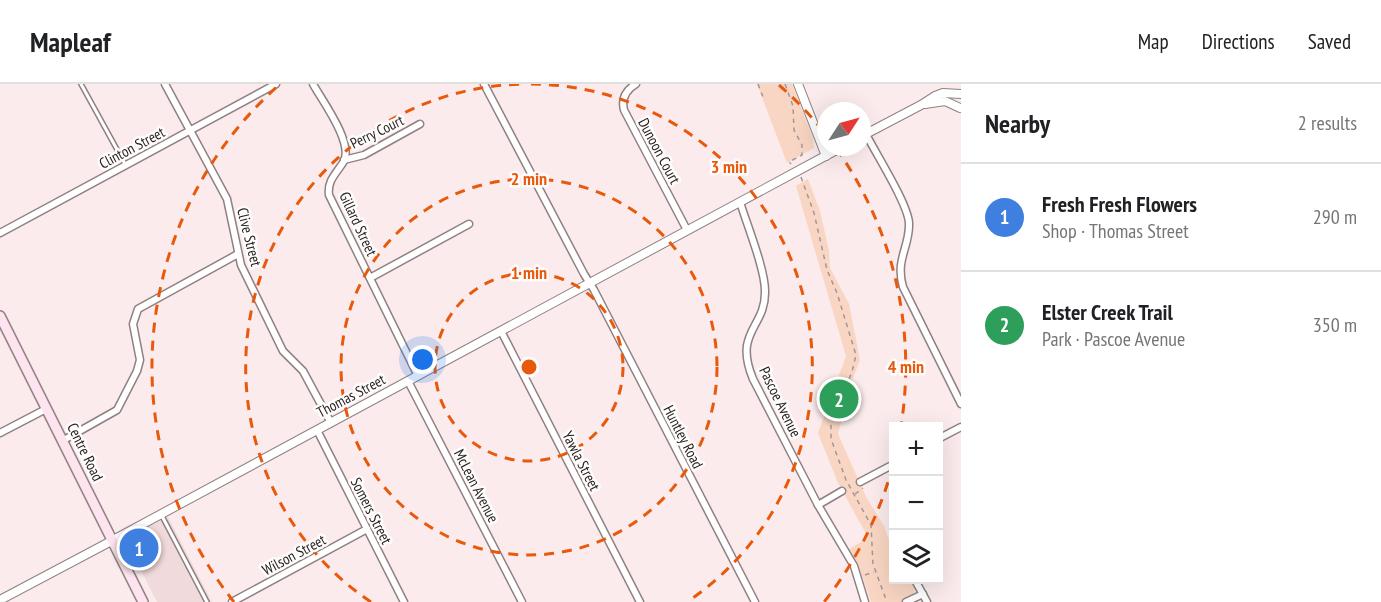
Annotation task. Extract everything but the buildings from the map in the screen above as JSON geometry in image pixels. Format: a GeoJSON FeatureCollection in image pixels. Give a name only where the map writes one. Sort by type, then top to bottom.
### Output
{"type":"FeatureCollection","features":[{"type":"Feature","properties":{"kind":"main road","name":"Centre Road"},"geometry":{"type":"LineString","coordinates":[[0,316],[143,602]]}},
{"type":"Feature","properties":{"kind":"street","name":"Clive Street"},"geometry":{"type":"LineString","coordinates":[[165,84],[226,199],[241,265],[283,351],[303,371],[331,423]]}},
{"type":"Feature","properties":{"kind":"street","name":"Clinton Street"},"geometry":{"type":"LineString","coordinates":[[0,233],[276,84]]}},
{"type":"Feature","properties":{"kind":"street"},"geometry":{"type":"LineString","coordinates":[[313,84],[345,143],[344,160]]}},
{"type":"Feature","properties":{"kind":"street","name":"Huntley Road"},"geometry":{"type":"LineString","coordinates":[[484,84],[755,602]]}},
{"type":"Feature","properties":{"kind":"street","name":"Dunoon Court"},"geometry":{"type":"LineString","coordinates":[[636,84],[624,96],[624,110],[687,230]]}},
{"type":"Feature","properties":{"kind":"street"},"geometry":{"type":"LineString","coordinates":[[798,84],[817,133]]}},
{"type":"Feature","properties":{"kind":"street"},"geometry":{"type":"LineString","coordinates":[[871,131],[935,96],[943,93],[961,95],[961,108],[945,101],[921,105]]}},
{"type":"Feature","properties":{"kind":"street","name":"Perry Court"},"geometry":{"type":"LineString","coordinates":[[344,160],[364,155],[420,124]]}},
{"type":"Feature","properties":{"kind":"street"},"geometry":{"type":"LineString","coordinates":[[871,148],[908,216],[908,232],[900,267],[903,287],[961,404]]}},
{"type":"Feature","properties":{"kind":"street","name":"Thomas Street"},"geometry":{"type":"LineString","coordinates":[[0,600],[826,156]]}},
{"type":"Feature","properties":{"kind":"street","name":"Gillard Street"},"geometry":{"type":"LineString","coordinates":[[344,160],[332,177],[329,195],[417,376]]}},
{"type":"Feature","properties":{"kind":"street","name":"Pascoe Avenue"},"geometry":{"type":"LineString","coordinates":[[740,202],[765,287],[764,306],[747,341],[748,364],[818,505],[851,561],[865,602]]}},
{"type":"Feature","properties":{"kind":"street"},"geometry":{"type":"LineString","coordinates":[[370,278],[469,224]]}},
{"type":"Feature","properties":{"kind":"street"},"geometry":{"type":"LineString","coordinates":[[62,441],[117,410],[137,371],[140,360],[133,324],[138,309],[238,254]]}},
{"type":"Feature","properties":{"kind":"street","name":"Yawla Street"},"geometry":{"type":"LineString","coordinates":[[501,331],[640,602]]}},
{"type":"Feature","properties":{"kind":"street","name":"McLean Avenue"},"geometry":{"type":"LineString","coordinates":[[408,381],[522,602]]}},
{"type":"Feature","properties":{"kind":"street"},"geometry":{"type":"LineString","coordinates":[[0,433],[46,409]]}},
{"type":"Feature","properties":{"kind":"street"},"geometry":{"type":"LineString","coordinates":[[943,437],[961,427]]}},
{"type":"Feature","properties":{"kind":"street","name":"Somers Street"},"geometry":{"type":"LineString","coordinates":[[317,430],[404,602]]}},
{"type":"Feature","properties":{"kind":"street"},"geometry":{"type":"LineString","coordinates":[[860,482],[889,467]]}},
{"type":"Feature","properties":{"kind":"street"},"geometry":{"type":"LineString","coordinates":[[818,505],[842,491]]}},
{"type":"Feature","properties":{"kind":"street","name":"Wilson Street"},"geometry":{"type":"LineString","coordinates":[[232,602],[367,529]]}},
{"type":"Feature","properties":{"kind":"street"},"geometry":{"type":"LineString","coordinates":[[918,584],[927,602]]}},
{"type":"Feature","properties":{"kind":"street"},"geometry":{"type":"LineString","coordinates":[[906,602],[923,594]]}},
{"type":"Feature","properties":{"kind":"lane"},"geometry":{"type":"LineString","coordinates":[[81,84],[125,165]]}},
{"type":"Feature","properties":{"kind":"lane"},"geometry":{"type":"LineString","coordinates":[[161,515],[207,602]]}},
{"type":"Feature","properties":{"kind":"path"},"geometry":{"type":"LineString","coordinates":[[758,84],[763,97]]}},
{"type":"Feature","properties":{"kind":"path"},"geometry":{"type":"LineString","coordinates":[[785,84],[793,105],[794,130],[803,149],[800,157],[789,162],[791,165]]}},
{"type":"Feature","properties":{"kind":"path"},"geometry":{"type":"LineString","coordinates":[[802,178],[814,213],[827,270],[837,292],[856,355],[852,372],[834,414],[830,433],[846,480],[871,525],[875,572],[887,602]]}},
{"type":"Feature","properties":{"kind":"path"},"geometry":{"type":"LineString","coordinates":[[858,578],[875,572]]}},
{"type":"Feature","properties":{"kind":"shaded area"},"geometry":{"type":"Polygon","coordinates":[[[757,84],[792,84],[813,138],[814,148],[787,163],[757,84]]]}},
{"type":"Feature","properties":{"kind":"shaded area"},"geometry":{"type":"Polygon","coordinates":[[[808,179],[820,211],[829,251],[830,268],[849,304],[860,360],[850,386],[838,434],[866,497],[884,526],[889,540],[889,584],[912,584],[915,588],[914,595],[904,602],[871,602],[858,564],[849,549],[866,539],[865,532],[838,483],[818,433],[846,356],[796,186],[808,179]]]}},
{"type":"Feature","properties":{"kind":"shaded area"},"geometry":{"type":"Polygon","coordinates":[[[168,517],[212,602],[157,602],[125,539],[168,517]]]}},
{"type":"Feature","properties":{"kind":"place","name":"Elster Creek Trail"},"geometry":{"type":"Point","coordinates":[839,399]}},
{"type":"Feature","properties":{"kind":"place","name":"Fresh Fresh Flowers"},"geometry":{"type":"Point","coordinates":[139,548]}}]}
